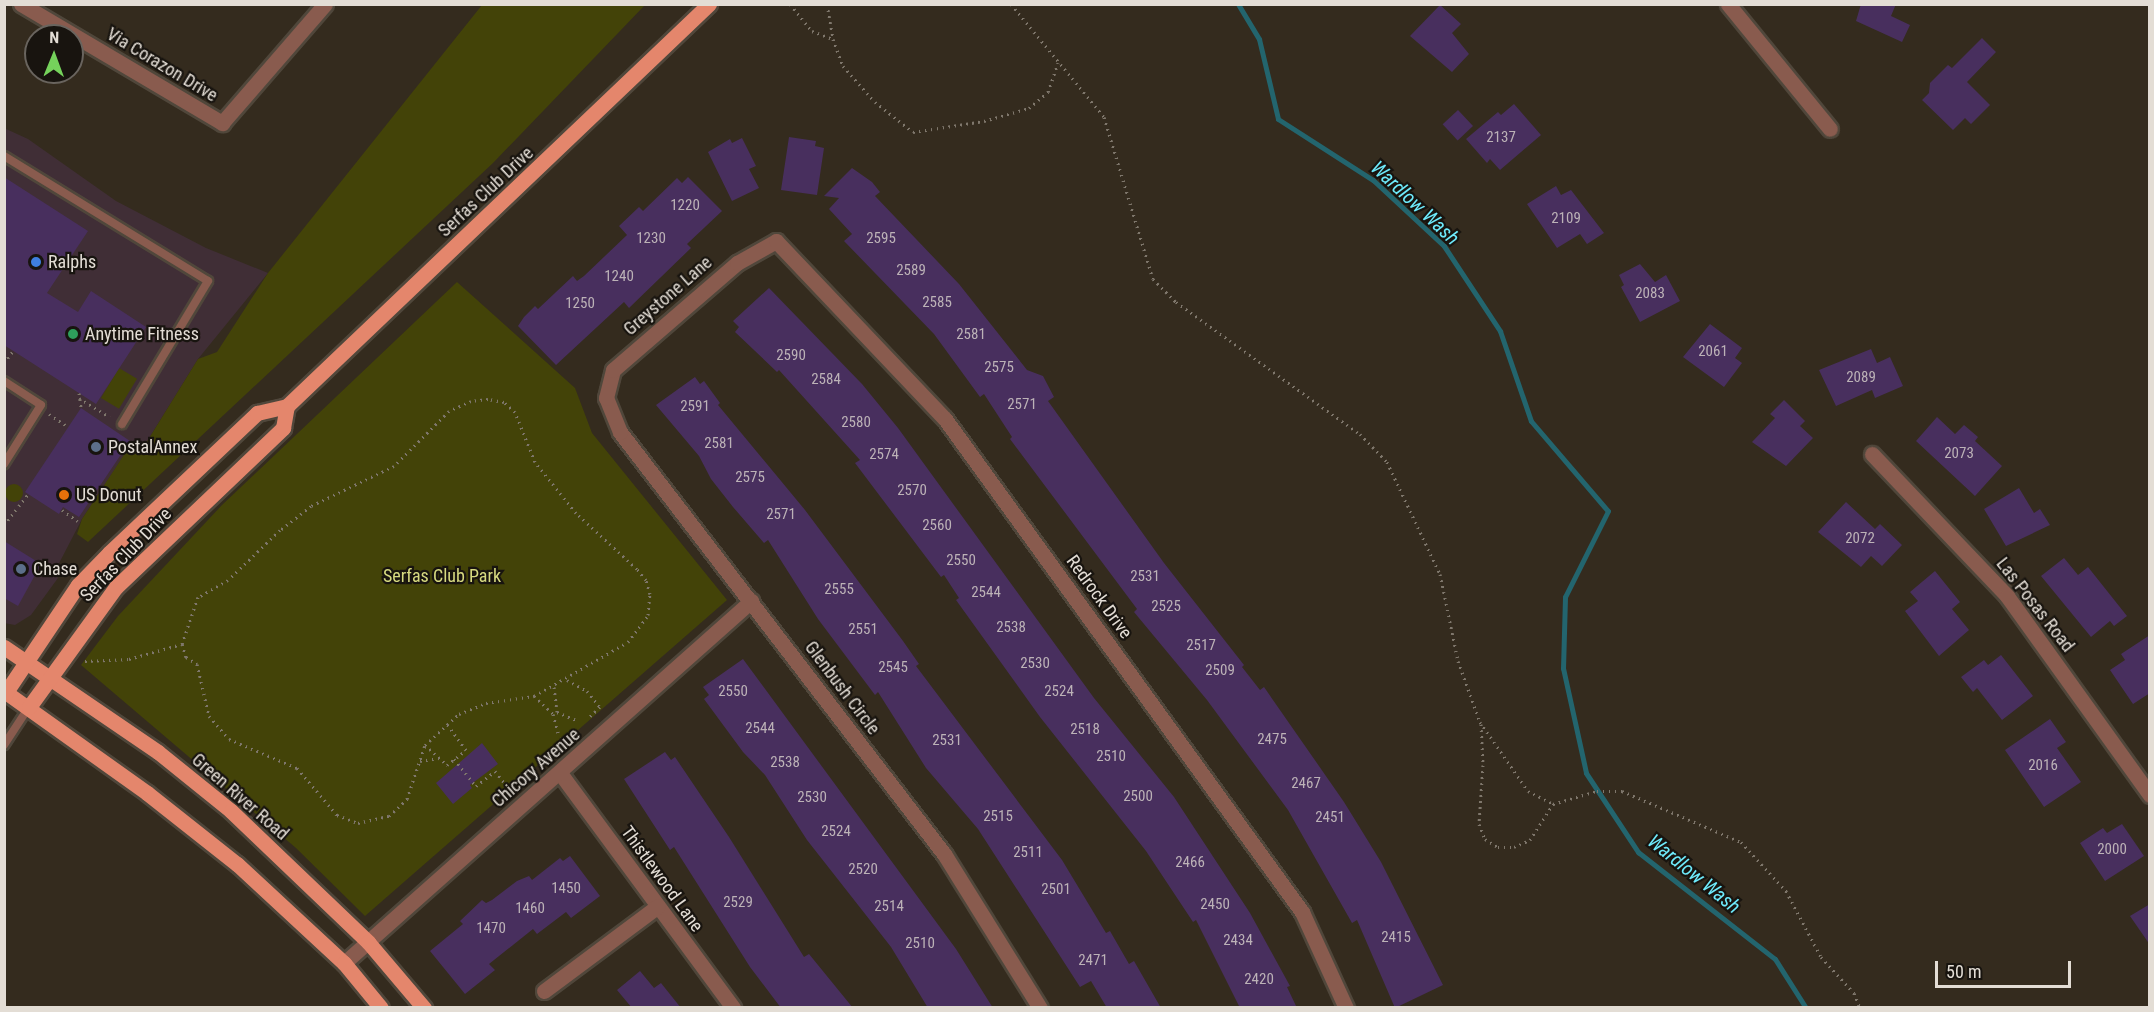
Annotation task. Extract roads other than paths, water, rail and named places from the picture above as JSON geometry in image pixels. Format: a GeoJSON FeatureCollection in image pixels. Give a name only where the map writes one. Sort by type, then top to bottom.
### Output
{"type":"FeatureCollection","features":[{"type":"Feature","properties":{"kind":"main road","name":"Serfas Club Drive"},"geometry":{"type":"LineString","coordinates":[[5,693],[78,585],[109,552],[257,413],[287,406],[709,4]]}},
{"type":"Feature","properties":{"kind":"main road","name":"Serfas Club Drive"},"geometry":{"type":"LineString","coordinates":[[29,707],[116,587],[283,428],[287,406]]}},
{"type":"Feature","properties":{"kind":"main road","name":"Green River Road"},"geometry":{"type":"LineString","coordinates":[[4,647],[158,752],[231,812],[368,942],[424,1008]]}},
{"type":"Feature","properties":{"kind":"main road"},"geometry":{"type":"LineString","coordinates":[[5,693],[29,707],[237,864],[344,963],[381,1008]]}},
{"type":"Feature","properties":{"kind":"street","name":"Via Corazon Drive"},"geometry":{"type":"LineString","coordinates":[[25,5],[222,123],[325,4]]}},
{"type":"Feature","properties":{"kind":"street"},"geometry":{"type":"LineString","coordinates":[[1728,4],[1830,129]]}},
{"type":"Feature","properties":{"kind":"street","name":"Greystone Lane"},"geometry":{"type":"LineString","coordinates":[[606,398],[613,370],[737,263],[776,241]]}},
{"type":"Feature","properties":{"kind":"street","name":"Redrock Drive"},"geometry":{"type":"LineString","coordinates":[[776,241],[823,286],[952,429],[1302,912],[1346,1008]]}},
{"type":"Feature","properties":{"kind":"street","name":"Glenbush Circle"},"geometry":{"type":"LineString","coordinates":[[606,398],[620,432],[944,854],[1040,1008]]}},
{"type":"Feature","properties":{"kind":"street","name":"Las Posas Road"},"geometry":{"type":"LineString","coordinates":[[1872,454],[2007,596],[2150,795]]}},
{"type":"Feature","properties":{"kind":"street","name":"Chicory Avenue"},"geometry":{"type":"LineString","coordinates":[[344,963],[561,773],[751,601]]}},
{"type":"Feature","properties":{"kind":"street","name":"Thistlewood Lane"},"geometry":{"type":"LineString","coordinates":[[561,773],[733,1008]]}},
{"type":"Feature","properties":{"kind":"street"},"geometry":{"type":"LineString","coordinates":[[544,991],[658,906]]}},
{"type":"Feature","properties":{"kind":"lane"},"geometry":{"type":"LineString","coordinates":[[4,156],[208,281],[122,424]]}},
{"type":"Feature","properties":{"kind":"lane"},"geometry":{"type":"LineString","coordinates":[[4,381],[41,405],[4,464]]}},
{"type":"Feature","properties":{"kind":"lane","name":"Serfas Club Drive"},"geometry":{"type":"LineString","coordinates":[[4,745],[29,707]]}},
{"type":"Feature","properties":{"kind":"waterway","name":"Wardlow Wash"},"geometry":{"type":"LineString","coordinates":[[1238,4],[1259,39],[1278,119],[1373,180],[1444,246],[1500,331],[1531,421],[1608,511],[1565,597],[1563,668],[1586,773],[1638,852],[1775,959],[1806,1008]]}},
{"type":"Feature","properties":{"kind":"place","name":"Ralphs"},"geometry":{"type":"Point","coordinates":[36,262]}},
{"type":"Feature","properties":{"kind":"place","name":"Anytime Fitness"},"geometry":{"type":"Point","coordinates":[73,334]}},
{"type":"Feature","properties":{"kind":"place","name":"PostalAnnex"},"geometry":{"type":"Point","coordinates":[96,447]}},
{"type":"Feature","properties":{"kind":"place","name":"US Donut"},"geometry":{"type":"Point","coordinates":[64,495]}},
{"type":"Feature","properties":{"kind":"place","name":"Chase"},"geometry":{"type":"Point","coordinates":[21,569]}},
{"type":"Feature","properties":{"kind":"park label","name":"Serfas Club Park"},"geometry":{"type":"Point","coordinates":[442,576]}}]}
